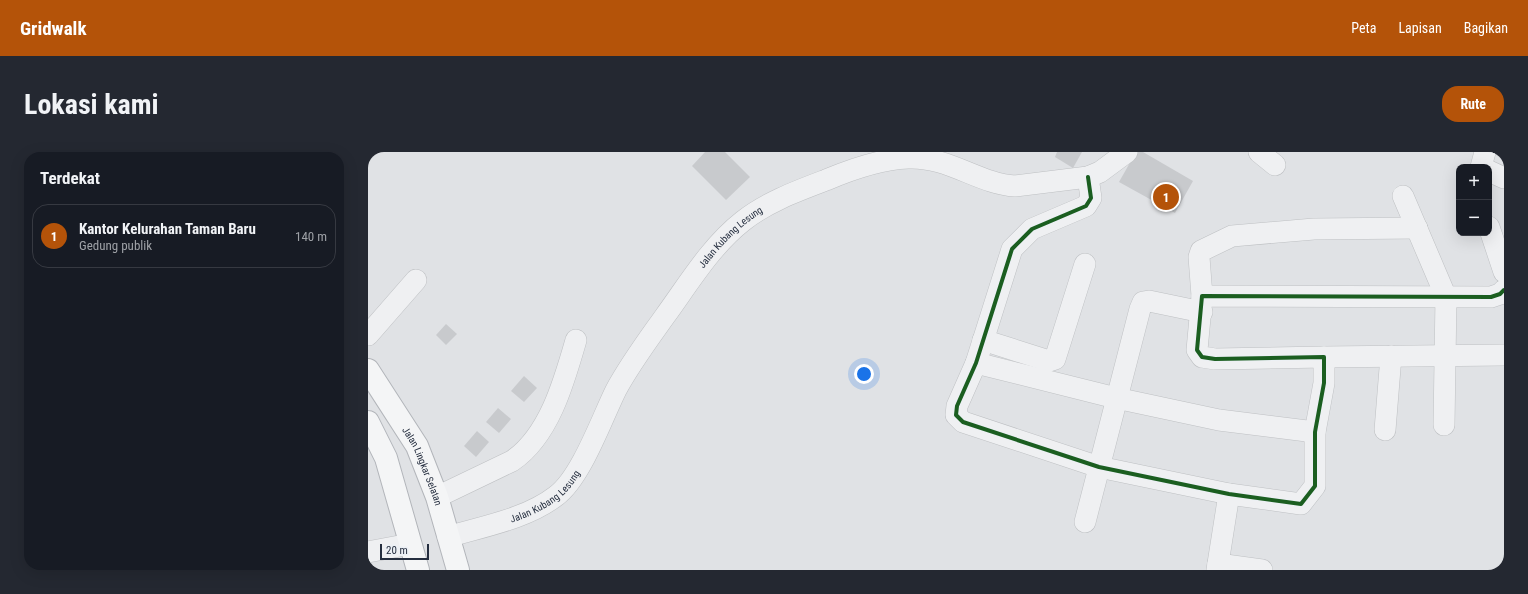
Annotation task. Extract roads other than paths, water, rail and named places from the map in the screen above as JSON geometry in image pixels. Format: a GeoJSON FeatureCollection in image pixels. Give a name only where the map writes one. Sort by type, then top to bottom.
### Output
{"type":"FeatureCollection","features":[{"type":"Feature","properties":{"kind":"highway","name":"Jalan Lingkar Selatan"},"geometry":{"type":"LineString","coordinates":[[368,370],[417,446],[437,497],[458,570]]}},
{"type":"Feature","properties":{"kind":"highway"},"geometry":{"type":"LineString","coordinates":[[368,422],[386,458],[418,570]]}},
{"type":"Feature","properties":{"kind":"street","name":"Jalan Kubang Lesung"},"geometry":{"type":"LineString","coordinates":[[448,537],[522,514],[557,496],[567,486],[583,460],[617,390],[642,347],[717,245],[742,222],[757,211],[797,192],[846,172],[881,161],[909,158],[942,162],[1004,185],[1015,186],[1088,177],[1100,172],[1127,152]]}},
{"type":"Feature","properties":{"kind":"street"},"geometry":{"type":"LineString","coordinates":[[1482,164],[1485,152]]}},
{"type":"Feature","properties":{"kind":"street"},"geometry":{"type":"LineString","coordinates":[[1492,173],[1504,178]]}},
{"type":"Feature","properties":{"kind":"street"},"geometry":{"type":"LineString","coordinates":[[1088,177],[1091,198],[1086,206],[1032,229],[1012,249],[976,363],[957,406],[956,414],[963,422],[1099,467],[1229,494],[1301,504],[1308,497],[1315,486],[1316,432],[1324,383],[1324,357]]}},
{"type":"Feature","properties":{"kind":"street"},"geometry":{"type":"LineString","coordinates":[[1403,196],[1446,297],[1444,425]]}},
{"type":"Feature","properties":{"kind":"street"},"geometry":{"type":"LineString","coordinates":[[1417,228],[1314,229],[1232,236],[1201,251],[1199,257],[1202,304],[1197,350],[1202,357],[1215,360],[1504,355]]}},
{"type":"Feature","properties":{"kind":"street"},"geometry":{"type":"LineString","coordinates":[[1495,237],[1504,272]]}},
{"type":"Feature","properties":{"kind":"street"},"geometry":{"type":"LineString","coordinates":[[983,340],[1050,361],[1055,359],[1085,264]]}},
{"type":"Feature","properties":{"kind":"street"},"geometry":{"type":"LineString","coordinates":[[368,336],[416,280]]}},
{"type":"Feature","properties":{"kind":"street"},"geometry":{"type":"LineString","coordinates":[[1085,522],[1116,398],[1143,302],[1149,301],[1202,304],[1491,297],[1500,294],[1504,290]]}},
{"type":"Feature","properties":{"kind":"street"},"geometry":{"type":"LineString","coordinates":[[437,497],[512,461],[522,454],[535,441],[563,385],[576,340]]}},
{"type":"Feature","properties":{"kind":"street"},"geometry":{"type":"LineString","coordinates":[[1385,430],[1391,356]]}},
{"type":"Feature","properties":{"kind":"street"},"geometry":{"type":"LineString","coordinates":[[976,363],[1116,398],[1219,420],[1316,432]]}},
{"type":"Feature","properties":{"kind":"street"},"geometry":{"type":"LineString","coordinates":[[1229,494],[1218,567],[1262,570]]}},
{"type":"Feature","properties":{"kind":"street"},"geometry":{"type":"LineString","coordinates":[[368,552],[410,544]]}},
{"type":"Feature","properties":{"kind":"place","name":"Kantor Kelurahan Taman Baru"},"geometry":{"type":"Point","coordinates":[1166,197]}}]}
